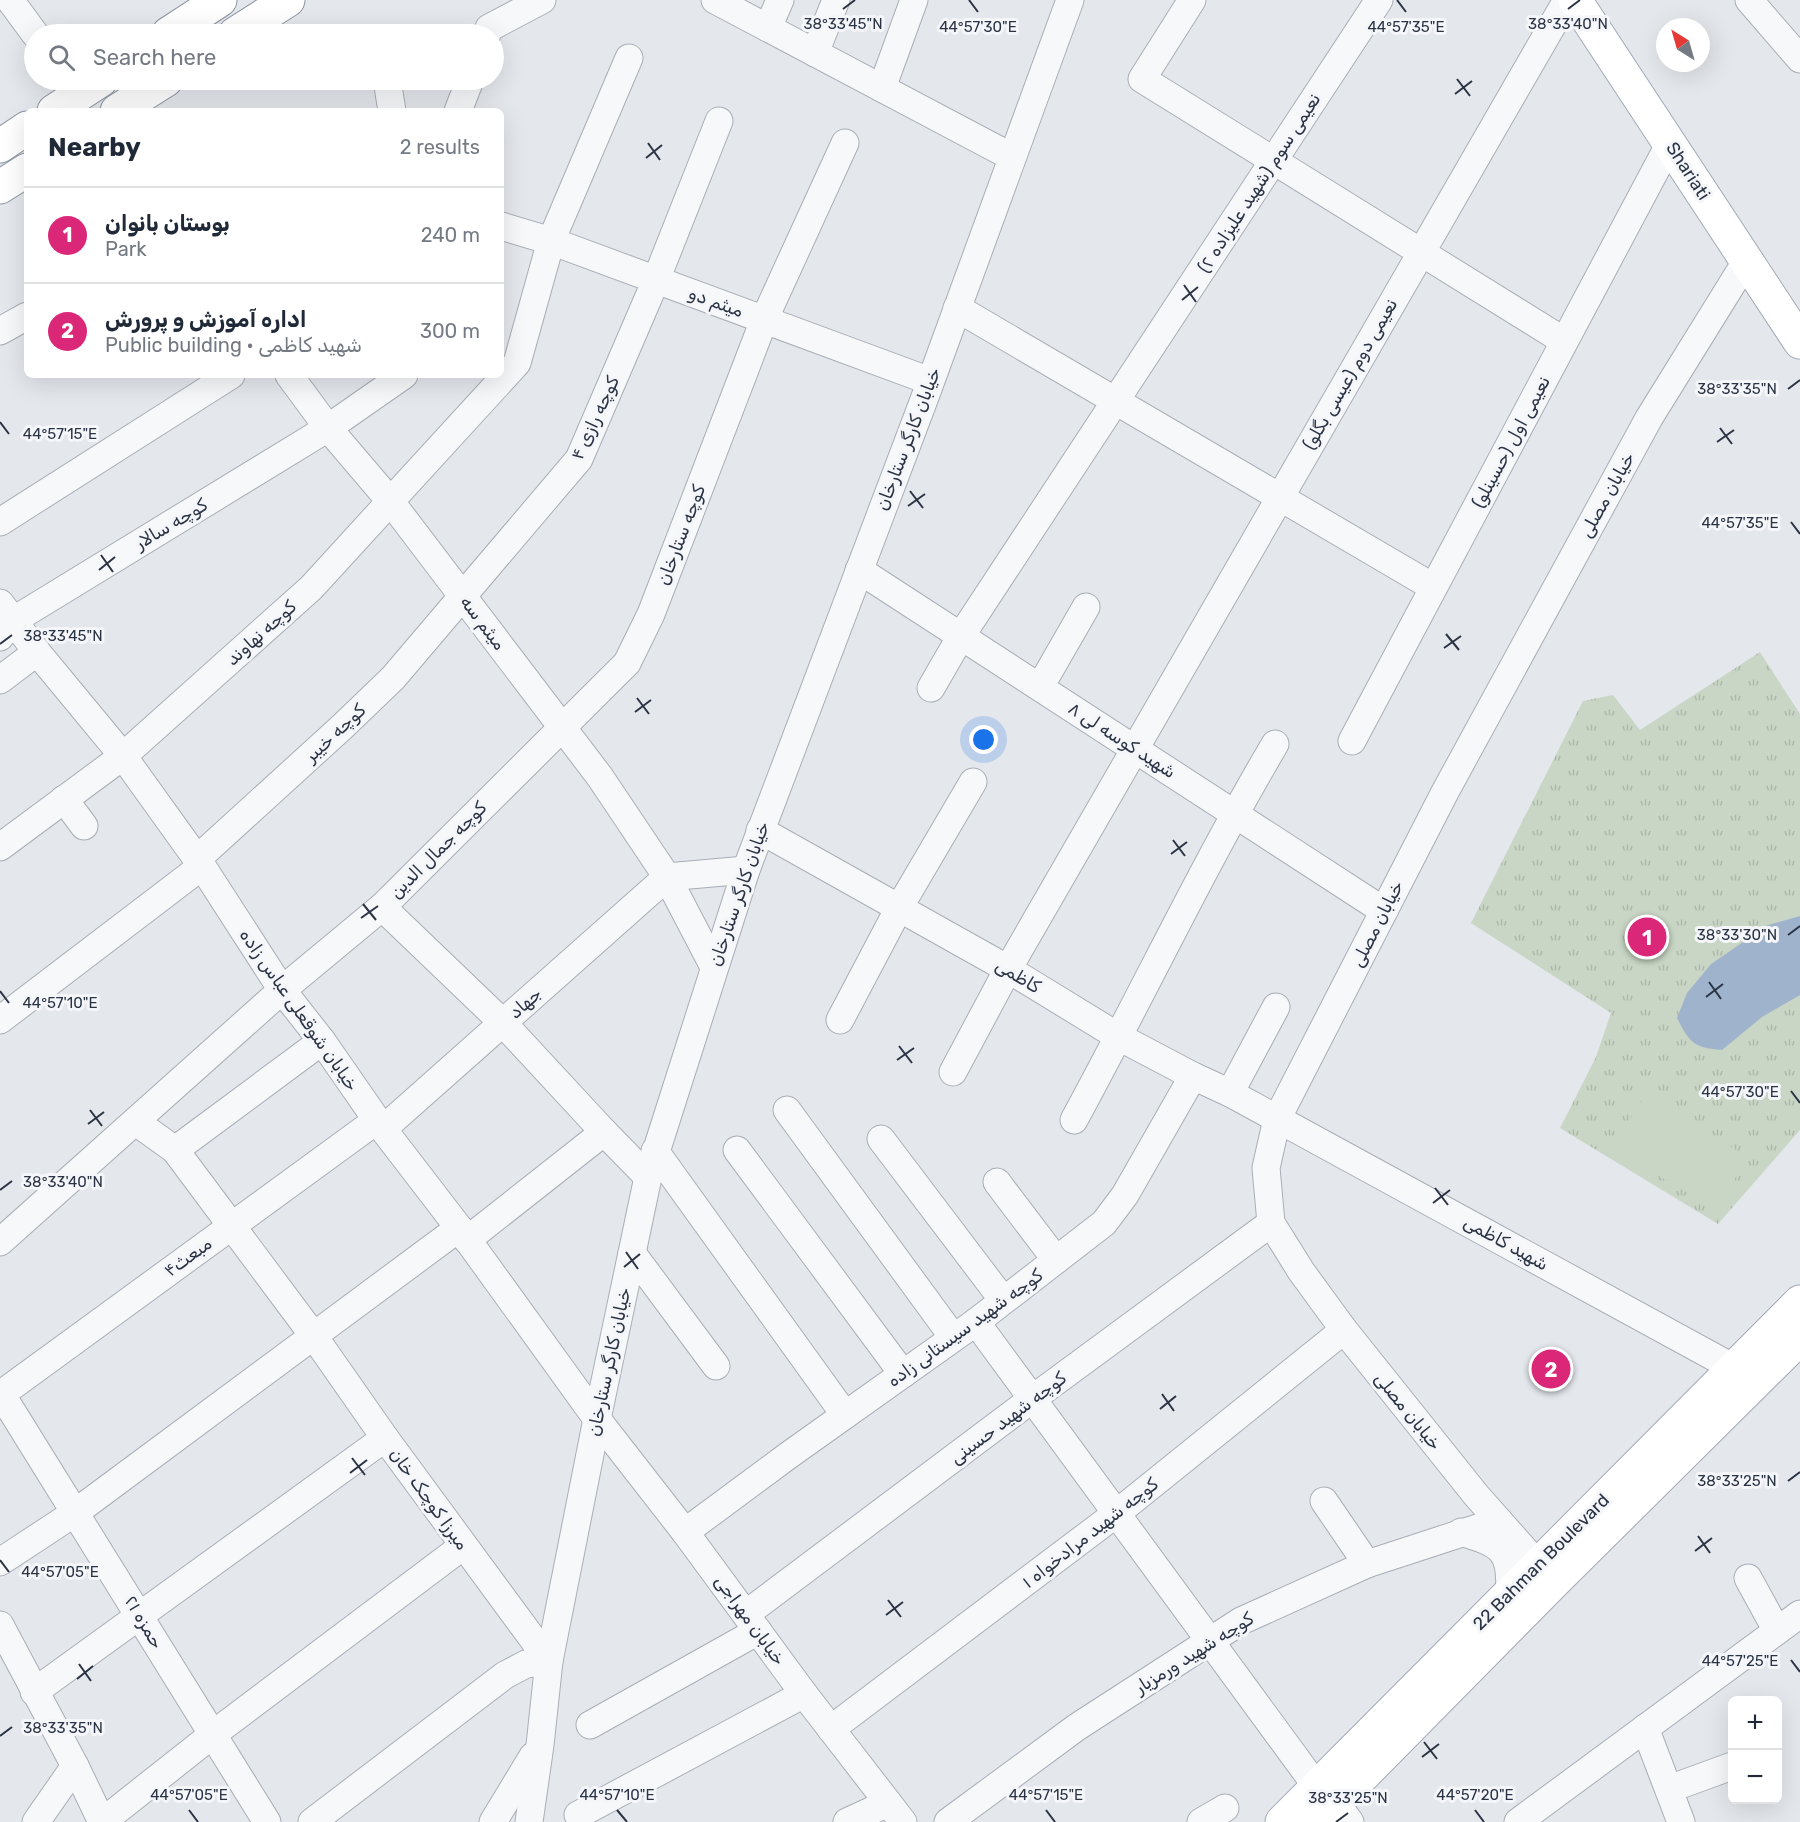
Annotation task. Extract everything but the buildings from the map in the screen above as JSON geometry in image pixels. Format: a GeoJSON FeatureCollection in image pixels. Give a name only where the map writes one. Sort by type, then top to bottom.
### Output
{"type":"FeatureCollection","features":[{"type":"Feature","properties":{"kind":"main road"},"geometry":{"type":"LineString","coordinates":[[183,24],[220,0]]}},
{"type":"Feature","properties":{"kind":"main road"},"geometry":{"type":"LineString","coordinates":[[251,24],[288,0]]}},
{"type":"Feature","properties":{"kind":"main road","name":"Shariati"},"geometry":{"type":"LineString","coordinates":[[1575,0],[1800,342]]}},
{"type":"Feature","properties":{"kind":"main road"},"geometry":{"type":"LineString","coordinates":[[122,108],[150,90]]}},
{"type":"Feature","properties":{"kind":"main road"},"geometry":{"type":"LineString","coordinates":[[0,146],[24,130]]}},
{"type":"Feature","properties":{"kind":"main road"},"geometry":{"type":"LineString","coordinates":[[0,187],[24,172]]}},
{"type":"Feature","properties":{"kind":"main road","name":"22 Bahman Boulevard"},"geometry":{"type":"LineString","coordinates":[[1282,1822],[1330,1809],[1734,1368],[1800,1302]]}},
{"type":"Feature","properties":{"kind":"main road","name":"22 Bahman Boulevard"},"geometry":{"type":"LineString","coordinates":[[1330,1809],[1509,1595],[1547,1573],[1800,1338]]}},
{"type":"Feature","properties":{"kind":"street"},"geometry":{"type":"LineString","coordinates":[[10,0],[28,24]]}},
{"type":"Feature","properties":{"kind":"street"},"geometry":{"type":"LineString","coordinates":[[496,24],[542,0]]}},
{"type":"Feature","properties":{"kind":"street"},"geometry":{"type":"LineString","coordinates":[[715,0],[1012,157]]}},
{"type":"Feature","properties":{"kind":"street"},"geometry":{"type":"LineString","coordinates":[[768,28],[780,0]]}},
{"type":"Feature","properties":{"kind":"street"},"geometry":{"type":"LineString","coordinates":[[816,53],[836,0]]}},
{"type":"Feature","properties":{"kind":"street"},"geometry":{"type":"LineString","coordinates":[[882,88],[914,0]]}},
{"type":"Feature","properties":{"kind":"street","name":"خیابان کارگر ستارخان"},"geometry":{"type":"LineString","coordinates":[[529,1822],[549,1661],[597,1419],[655,1151],[760,830],[930,381],[1070,0]]}},
{"type":"Feature","properties":{"kind":"street"},"geometry":{"type":"LineString","coordinates":[[1192,0],[1142,79],[1564,341]]}},
{"type":"Feature","properties":{"kind":"street","name":"نعیمی سوم (شهید علیزاده ۲)"},"geometry":{"type":"LineString","coordinates":[[932,688],[961,636],[1379,0]]}},
{"type":"Feature","properties":{"kind":"street","name":"نعیمی دوم (عیسی بگلو)"},"geometry":{"type":"LineString","coordinates":[[953,1072],[1008,969],[1567,0]]}},
{"type":"Feature","properties":{"kind":"street"},"geometry":{"type":"LineString","coordinates":[[1749,0],[1795,43]]}},
{"type":"Feature","properties":{"kind":"street","name":"کوچه نهاوند"},"geometry":{"type":"LineString","coordinates":[[0,847],[123,756],[311,588],[518,363],[550,241],[629,58]]}},
{"type":"Feature","properties":{"kind":"street"},"geometry":{"type":"LineString","coordinates":[[388,90],[391,108]]}},
{"type":"Feature","properties":{"kind":"street"},"geometry":{"type":"LineString","coordinates":[[459,108],[466,90]]}},
{"type":"Feature","properties":{"kind":"street","name":"کوچه رازی ۴"},"geometry":{"type":"LineString","coordinates":[[462,595],[579,459],[656,280],[719,121]]}},
{"type":"Feature","properties":{"kind":"street","name":"کوچه ستارخان"},"geometry":{"type":"LineString","coordinates":[[561,727],[627,663],[651,614],[764,320],[845,143]]}},
{"type":"Feature","properties":{"kind":"street","name":"نعیمی اول (حسینلو)"},"geometry":{"type":"LineString","coordinates":[[1352,741],[1670,143]]}},
{"type":"Feature","properties":{"kind":"street","name":"میثم دو"},"geometry":{"type":"LineString","coordinates":[[504,227],[550,241],[930,381]]}},
{"type":"Feature","properties":{"kind":"street","name":"خیابان مصلی"},"geometry":{"type":"LineString","coordinates":[[1547,1573],[1476,1495],[1344,1330],[1301,1271],[1271,1223],[1266,1168],[1277,1119],[1444,792],[1649,418],[1747,260]]}},
{"type":"Feature","properties":{"kind":"street"},"geometry":{"type":"LineString","coordinates":[[957,308],[1433,587]]}},
{"type":"Feature","properties":{"kind":"street"},"geometry":{"type":"LineString","coordinates":[[0,331],[24,318]]}},
{"type":"Feature","properties":{"kind":"street"},"geometry":{"type":"LineString","coordinates":[[0,522],[226,378]]}},
{"type":"Feature","properties":{"kind":"street","name":"میثم سه"},"geometry":{"type":"LineString","coordinates":[[292,378],[328,428],[391,501],[600,777],[667,877],[714,967]]}},
{"type":"Feature","properties":{"kind":"street","name":"کوچه سالار"},"geometry":{"type":"LineString","coordinates":[[5,620],[328,428],[400,378]]}},
{"type":"Feature","properties":{"kind":"street","name":"شهید کوسه لی ۸"},"geometry":{"type":"LineString","coordinates":[[859,570],[1384,911]]}},
{"type":"Feature","properties":{"kind":"street","name":"کوچه خیبر"},"geometry":{"type":"LineString","coordinates":[[0,1020],[199,863],[393,678],[462,595]]}},
{"type":"Feature","properties":{"kind":"street"},"geometry":{"type":"LineString","coordinates":[[1040,687],[1086,607]]}},
{"type":"Feature","properties":{"kind":"street","name":"خیابان شوقعلی عباس زاده"},"geometry":{"type":"LineString","coordinates":[[5,620],[37,652],[123,756],[199,863],[282,990],[322,1041],[380,1125],[463,1234],[597,1419]]}},
{"type":"Feature","properties":{"kind":"street"},"geometry":{"type":"LineString","coordinates":[[0,680],[37,652]]}},
{"type":"Feature","properties":{"kind":"street","name":"کوچه جمال الدین"},"geometry":{"type":"LineString","coordinates":[[0,1242],[282,990],[382,907],[561,727]]}},
{"type":"Feature","properties":{"kind":"street"},"geometry":{"type":"LineString","coordinates":[[1074,1120],[1234,813],[1275,744]]}},
{"type":"Feature","properties":{"kind":"street"},"geometry":{"type":"LineString","coordinates":[[840,1020],[899,908],[973,782]]}},
{"type":"Feature","properties":{"kind":"street"},"geometry":{"type":"LineString","coordinates":[[64,799],[84,826]]}},
{"type":"Feature","properties":{"kind":"street","name":"کاظمی"},"geometry":{"type":"LineString","coordinates":[[760,830],[1008,969],[1119,1037],[1277,1119]]}},
{"type":"Feature","properties":{"kind":"street"},"geometry":{"type":"LineString","coordinates":[[667,877],[746,870]]}},
{"type":"Feature","properties":{"kind":"street","name":"جهاد"},"geometry":{"type":"LineString","coordinates":[[380,1125],[503,1023],[667,877]]}},
{"type":"Feature","properties":{"kind":"street"},"geometry":{"type":"LineString","coordinates":[[382,907],[503,1023],[648,1177]]}},
{"type":"Feature","properties":{"kind":"street"},"geometry":{"type":"LineString","coordinates":[[1230,1093],[1276,1007]]}},
{"type":"Feature","properties":{"kind":"street"},"geometry":{"type":"LineString","coordinates":[[175,1150],[322,1041]]}},
{"type":"Feature","properties":{"kind":"street","name":"کوچه شهید سیستانی زاده"},"geometry":{"type":"LineString","coordinates":[[685,1532],[976,1322],[1104,1223],[1125,1195],[1193,1076]]}},
{"type":"Feature","properties":{"kind":"street"},"geometry":{"type":"LineString","coordinates":[[787,1110],[954,1337]]}},
{"type":"Feature","properties":{"kind":"street","name":"شهید کاظمی"},"geometry":{"type":"LineString","coordinates":[[1277,1119],[1734,1368]]}},
{"type":"Feature","properties":{"kind":"street","name":"میرزا کوچک خان"},"geometry":{"type":"LineString","coordinates":[[136,1122],[175,1150],[313,1335],[463,1546],[549,1661]]}},
{"type":"Feature","properties":{"kind":"street","name":"مبعث۴"},"geometry":{"type":"LineString","coordinates":[[0,1394],[232,1225],[380,1125]]}},
{"type":"Feature","properties":{"kind":"street"},"geometry":{"type":"LineString","coordinates":[[0,1562],[76,1512],[313,1335],[463,1234],[604,1132]]}},
{"type":"Feature","properties":{"kind":"street"},"geometry":{"type":"LineString","coordinates":[[881,1139],[1003,1300]]}},
{"type":"Feature","properties":{"kind":"street"},"geometry":{"type":"LineString","coordinates":[[737,1150],[903,1374]]}},
{"type":"Feature","properties":{"kind":"street"},"geometry":{"type":"LineString","coordinates":[[655,1151],[845,1415]]}},
{"type":"Feature","properties":{"kind":"street"},"geometry":{"type":"LineString","coordinates":[[997,1182],[1056,1260]]}},
{"type":"Feature","properties":{"kind":"street","name":"کوچه شهید حسینی"},"geometry":{"type":"LineString","coordinates":[[590,1725],[752,1622],[1032,1399],[1271,1223]]}},
{"type":"Feature","properties":{"kind":"street"},"geometry":{"type":"LineString","coordinates":[[632,1253],[716,1366]]}},
{"type":"Feature","properties":{"kind":"street"},"geometry":{"type":"LineString","coordinates":[[976,1322],[1211,1640],[1330,1809]]}},
{"type":"Feature","properties":{"kind":"street","name":"۱ کوچه شهید مرادخواه"},"geometry":{"type":"LineString","coordinates":[[831,1728],[1117,1514],[1344,1330]]}},
{"type":"Feature","properties":{"kind":"street","name":"حمزه ۲۱"},"geometry":{"type":"LineString","coordinates":[[0,1394],[141,1616],[267,1822]]}},
{"type":"Feature","properties":{"kind":"street","name":"خیابان مهراجی"},"geometry":{"type":"LineString","coordinates":[[597,1419],[896,1812]]}},
{"type":"Feature","properties":{"kind":"street"},"geometry":{"type":"LineString","coordinates":[[34,1692],[385,1438]]}},
{"type":"Feature","properties":{"kind":"street"},"geometry":{"type":"LineString","coordinates":[[1324,1501],[1367,1564]]}},
{"type":"Feature","properties":{"kind":"street","name":"کوچه شهید ورمزیار"},"geometry":{"type":"LineString","coordinates":[[948,1822],[1077,1727],[1242,1621],[1367,1564],[1499,1521]]}},
{"type":"Feature","properties":{"kind":"street"},"geometry":{"type":"LineString","coordinates":[[1461,1532],[1490,1541],[1506,1556],[1511,1573],[1509,1595]]}},
{"type":"Feature","properties":{"kind":"street"},"geometry":{"type":"LineString","coordinates":[[2,1636],[75,1766],[102,1822],[212,1735],[463,1546]]}},
{"type":"Feature","properties":{"kind":"street"},"geometry":{"type":"LineString","coordinates":[[1748,1578],[1777,1631]]}},
{"type":"Feature","properties":{"kind":"street"},"geometry":{"type":"LineString","coordinates":[[1518,1822],[1800,1614]]}},
{"type":"Feature","properties":{"kind":"street"},"geometry":{"type":"LineString","coordinates":[[312,1822],[505,1675],[526,1664],[549,1661]]}},
{"type":"Feature","properties":{"kind":"street"},"geometry":{"type":"LineString","coordinates":[[578,1815],[804,1694]]}},
{"type":"Feature","properties":{"kind":"street"},"geometry":{"type":"LineString","coordinates":[[1646,1728],[1681,1822]]}},
{"type":"Feature","properties":{"kind":"street"},"geometry":{"type":"LineString","coordinates":[[493,1822],[540,1745]]}},
{"type":"Feature","properties":{"kind":"street"},"geometry":{"type":"LineString","coordinates":[[36,1822],[75,1766]]}},
{"type":"Feature","properties":{"kind":"street"},"geometry":{"type":"LineString","coordinates":[[1668,1789],[1728,1767]]}},
{"type":"Feature","properties":{"kind":"street"},"geometry":{"type":"LineString","coordinates":[[1202,1822],[1225,1808]]}},
{"type":"Feature","properties":{"kind":"street"},"geometry":{"type":"LineString","coordinates":[[847,1822],[896,1812]]}},
{"type":"Feature","properties":{"kind":"green space"},"geometry":{"type":"Polygon","coordinates":[[[1760,652],[1800,714],[1800,1130],[1718,1224],[1560,1128],[1596,1057],[1611,1013],[1471,923],[1583,701],[1613,695],[1640,730],[1760,652]]]}},
{"type":"Feature","properties":{"kind":"green space"},"geometry":{"type":"Polygon","coordinates":[[[1645,1095],[1748,1157],[1716,1210],[1612,1148],[1645,1095]]]}},
{"type":"Feature","properties":{"kind":"water"},"geometry":{"type":"Polygon","coordinates":[[[1800,916],[1800,995],[1762,1017],[1722,1050],[1705,1048],[1694,1043],[1677,1018],[1687,993],[1711,964],[1768,925],[1800,916]]]}},
{"type":"Feature","properties":{"kind":"place","name":"بوستان بانوان"},"geometry":{"type":"Point","coordinates":[1647,937]}},
{"type":"Feature","properties":{"kind":"place","name":"اداره آموزش و پرورش"},"geometry":{"type":"Point","coordinates":[1551,1369]}}]}
